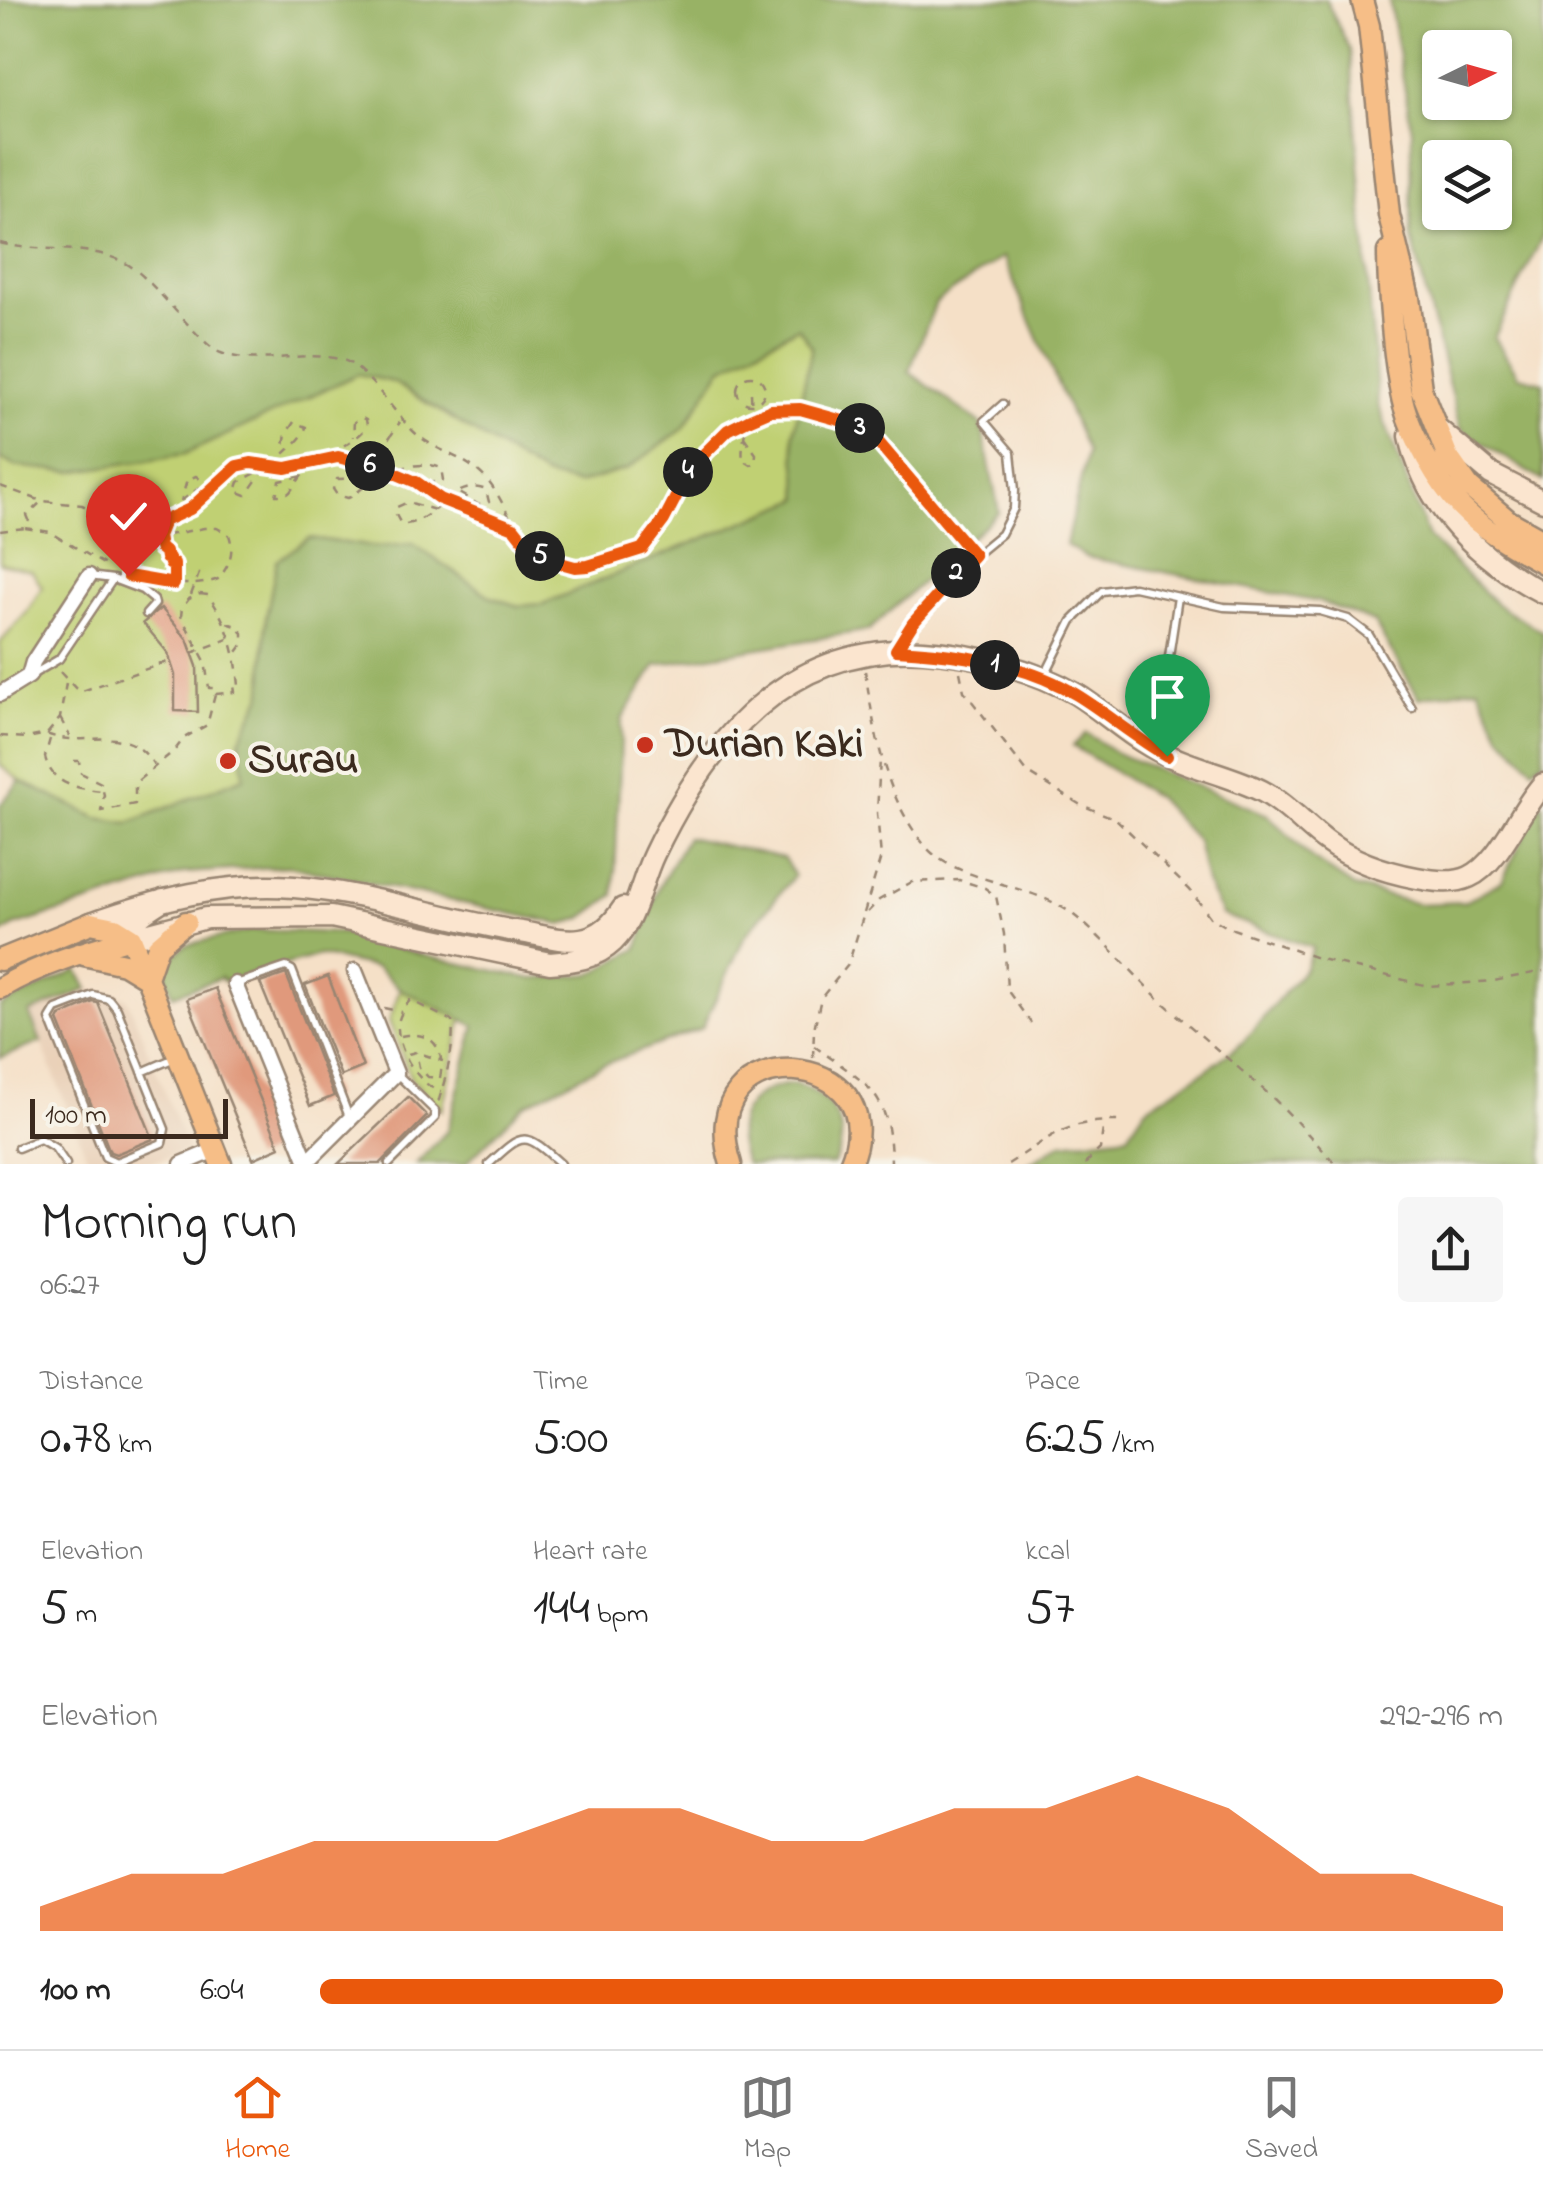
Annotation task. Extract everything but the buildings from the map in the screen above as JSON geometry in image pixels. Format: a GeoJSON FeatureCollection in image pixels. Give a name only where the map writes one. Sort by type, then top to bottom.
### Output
{"type":"FeatureCollection","features":[{"type":"Feature","properties":{"kind":"main road"},"geometry":{"type":"LineString","coordinates":[[1362,0],[1369,26],[1389,215],[1388,261],[1412,449],[1426,485],[1441,509],[1486,558],[1543,593]]}},
{"type":"Feature","properties":{"kind":"main road"},"geometry":{"type":"LineString","coordinates":[[1389,215],[1409,298],[1422,389],[1448,457],[1488,506],[1535,536]]}},
{"type":"Feature","properties":{"kind":"main road"},"geometry":{"type":"LineString","coordinates":[[1404,407],[1441,482],[1460,506],[1543,563]]}},
{"type":"Feature","properties":{"kind":"main road"},"geometry":{"type":"LineString","coordinates":[[1436,426],[1490,474],[1543,501]]}},
{"type":"Feature","properties":{"kind":"main road"},"geometry":{"type":"LineString","coordinates":[[0,988],[20,976],[78,954],[186,922],[236,916],[331,917],[550,963],[598,954],[628,924],[637,892],[672,817],[738,723],[769,695],[794,680],[862,654],[896,650],[956,656],[1044,678],[1075,694],[1152,748],[1266,793],[1328,843],[1355,860],[1388,872],[1450,881],[1466,879],[1482,870],[1494,857],[1518,814],[1543,784]]}},
{"type":"Feature","properties":{"kind":"main road"},"geometry":{"type":"LineString","coordinates":[[0,960],[163,900],[211,890],[294,886],[368,898],[496,928],[580,940],[597,935],[614,922],[637,892]]}},
{"type":"Feature","properties":{"kind":"main road"},"geometry":{"type":"LineString","coordinates":[[163,900],[138,917],[131,926],[131,938],[218,1157]]}},
{"type":"Feature","properties":{"kind":"main road"},"geometry":{"type":"LineString","coordinates":[[147,978],[158,946],[186,922]]}},
{"type":"Feature","properties":{"kind":"main road"},"geometry":{"type":"LineString","coordinates":[[91,924],[115,928],[131,938]]}},
{"type":"Feature","properties":{"kind":"main road"},"geometry":{"type":"LineString","coordinates":[[78,954],[124,964],[147,978]]}},
{"type":"Feature","properties":{"kind":"main road"},"geometry":{"type":"LineString","coordinates":[[730,1164],[725,1145],[730,1106],[756,1077],[795,1068],[833,1082],[847,1098],[856,1118],[858,1140],[850,1164]]}},
{"type":"Feature","properties":{"kind":"street"},"geometry":{"type":"LineString","coordinates":[[0,694],[28,676],[33,662],[89,576]]}},
{"type":"Feature","properties":{"kind":"street"},"geometry":{"type":"LineString","coordinates":[[235,984],[306,1163],[396,1073],[355,971]]}},
{"type":"Feature","properties":{"kind":"street"},"geometry":{"type":"LineString","coordinates":[[182,1164],[218,1157]]}},
{"type":"Feature","properties":{"kind":"lane"},"geometry":{"type":"LineString","coordinates":[[896,650],[913,623],[974,555],[1001,534],[1014,508],[1011,453],[984,421],[1003,404]]}},
{"type":"Feature","properties":{"kind":"lane"},"geometry":{"type":"LineString","coordinates":[[28,676],[59,660],[114,574]]}},
{"type":"Feature","properties":{"kind":"lane"},"geometry":{"type":"LineString","coordinates":[[89,576],[114,574],[142,590],[154,600],[146,614]]}},
{"type":"Feature","properties":{"kind":"lane"},"geometry":{"type":"LineString","coordinates":[[1044,678],[1072,622],[1102,590],[1134,587],[1224,607],[1320,611],[1348,620],[1370,635],[1412,708]]}},
{"type":"Feature","properties":{"kind":"lane"},"geometry":{"type":"LineString","coordinates":[[1163,696],[1178,598]]}},
{"type":"Feature","properties":{"kind":"lane"},"geometry":{"type":"LineString","coordinates":[[235,984],[286,967],[292,970],[350,1118]]}},
{"type":"Feature","properties":{"kind":"lane"},"geometry":{"type":"LineString","coordinates":[[94,995],[109,999],[117,1008],[142,1072],[165,1129],[164,1139],[146,1150],[110,1161],[105,1157],[51,1014],[56,1008],[94,995]]}},
{"type":"Feature","properties":{"kind":"lane"},"geometry":{"type":"LineString","coordinates":[[142,1072],[178,1057]]}},
{"type":"Feature","properties":{"kind":"lane"},"geometry":{"type":"LineString","coordinates":[[389,1164],[436,1118],[435,1111],[396,1073]]}},
{"type":"Feature","properties":{"kind":"lane"},"geometry":{"type":"LineString","coordinates":[[18,1148],[40,1139],[55,1148],[66,1164]]}},
{"type":"Feature","properties":{"kind":"lane"},"geometry":{"type":"LineString","coordinates":[[489,1164],[515,1140],[525,1139],[537,1143],[561,1164]]}},
{"type":"Feature","properties":{"kind":"path"},"geometry":{"type":"LineString","coordinates":[[0,243],[25,248],[73,248],[127,264],[218,353],[346,361],[424,442],[466,462],[486,478],[514,528],[533,552],[562,565],[588,566],[642,549],[664,520],[692,466],[728,430],[784,408],[850,423],[873,436],[974,555]]}},
{"type":"Feature","properties":{"kind":"path"},"geometry":{"type":"LineString","coordinates":[[752,376],[761,380],[765,388],[763,396],[752,403],[743,401],[738,389],[744,378],[752,376]]}},
{"type":"Feature","properties":{"kind":"path"},"geometry":{"type":"LineString","coordinates":[[744,437],[756,454],[751,466],[743,460],[744,437],[752,393]]}},
{"type":"Feature","properties":{"kind":"path"},"geometry":{"type":"LineString","coordinates":[[371,466],[401,420]]}},
{"type":"Feature","properties":{"kind":"path"},"geometry":{"type":"LineString","coordinates":[[269,467],[239,482],[236,491],[246,495],[250,492],[284,451],[304,436],[304,424],[290,426],[284,451]]}},
{"type":"Feature","properties":{"kind":"path"},"geometry":{"type":"LineString","coordinates":[[330,458],[353,437]]}},
{"type":"Feature","properties":{"kind":"path"},"geometry":{"type":"LineString","coordinates":[[174,584],[174,564],[160,548],[158,536],[164,521],[190,509],[237,466],[251,463],[299,467],[330,458],[371,466],[416,482],[445,501],[514,528]]}},
{"type":"Feature","properties":{"kind":"path"},"geometry":{"type":"LineString","coordinates":[[301,476],[280,482],[276,495],[286,495],[301,476],[312,462]]}},
{"type":"Feature","properties":{"kind":"path"},"geometry":{"type":"LineString","coordinates":[[376,478],[337,479],[334,490],[336,495],[348,498],[392,472],[407,468],[436,465],[444,473],[443,480],[429,483],[407,468]]}},
{"type":"Feature","properties":{"kind":"path"},"geometry":{"type":"LineString","coordinates":[[173,516],[182,501],[185,484],[196,476],[199,488],[182,501]]}},
{"type":"Feature","properties":{"kind":"path"},"geometry":{"type":"LineString","coordinates":[[0,486],[42,501],[82,505],[158,536],[204,528],[217,528],[229,535],[232,552],[223,574],[211,582],[174,584],[138,578]]}},
{"type":"Feature","properties":{"kind":"path"},"geometry":{"type":"LineString","coordinates":[[435,510],[408,502],[396,508],[395,513],[401,524],[408,524],[435,510],[459,492],[482,486],[490,497],[480,504],[459,492]]}},
{"type":"Feature","properties":{"kind":"path"},"geometry":{"type":"LineString","coordinates":[[24,528],[29,520],[27,515],[42,501]]}},
{"type":"Feature","properties":{"kind":"path"},"geometry":{"type":"LineString","coordinates":[[0,531],[24,528],[50,532],[114,574]]}},
{"type":"Feature","properties":{"kind":"path"},"geometry":{"type":"LineString","coordinates":[[74,761],[79,761],[81,773],[98,779],[103,791],[100,811],[135,804],[135,783],[184,738],[207,725],[216,688],[210,688],[201,650],[182,616],[201,568]]}},
{"type":"Feature","properties":{"kind":"path"},"geometry":{"type":"LineString","coordinates":[[190,598],[208,595],[225,623],[236,654],[239,686],[234,686],[235,692],[216,694]]}},
{"type":"Feature","properties":{"kind":"path"},"geometry":{"type":"LineString","coordinates":[[225,623],[236,626],[243,634],[243,644],[236,654]]}},
{"type":"Feature","properties":{"kind":"path"},"geometry":{"type":"LineString","coordinates":[[192,653],[230,638]]}},
{"type":"Feature","properties":{"kind":"path"},"geometry":{"type":"LineString","coordinates":[[862,654],[890,786],[929,850],[948,865],[1050,900],[1068,911],[1276,1101],[1336,1164]]}},
{"type":"Feature","properties":{"kind":"path"},"geometry":{"type":"LineString","coordinates":[[956,656],[964,691],[1027,772],[1079,804],[1116,819],[1190,890],[1210,917],[1228,927],[1317,958],[1428,986],[1543,971]]}},
{"type":"Feature","properties":{"kind":"path"},"geometry":{"type":"LineString","coordinates":[[60,673],[75,690],[84,691],[170,661]]}},
{"type":"Feature","properties":{"kind":"path"},"geometry":{"type":"LineString","coordinates":[[66,681],[60,718],[49,735],[44,757],[55,778],[71,786],[103,791]]}},
{"type":"Feature","properties":{"kind":"path"},"geometry":{"type":"LineString","coordinates":[[60,718],[71,738]]}},
{"type":"Feature","properties":{"kind":"path"},"geometry":{"type":"LineString","coordinates":[[0,736],[112,737],[146,752],[155,765]]}},
{"type":"Feature","properties":{"kind":"path"},"geometry":{"type":"LineString","coordinates":[[814,1072],[812,1045],[821,998],[848,965],[882,857],[877,814],[881,753]]}},
{"type":"Feature","properties":{"kind":"path"},"geometry":{"type":"LineString","coordinates":[[862,917],[880,900],[912,882],[959,880],[985,888],[996,896],[1004,934],[1007,990],[1030,1023]]}},
{"type":"Feature","properties":{"kind":"path"},"geometry":{"type":"LineString","coordinates":[[414,999],[450,1018],[454,1028],[441,1092],[420,1080],[407,1054],[398,1028],[401,1012],[414,999]]}},
{"type":"Feature","properties":{"kind":"path"},"geometry":{"type":"LineString","coordinates":[[393,1010],[401,1012]]}},
{"type":"Feature","properties":{"kind":"path"},"geometry":{"type":"LineString","coordinates":[[400,1036],[416,1034],[438,1047],[444,1061],[440,1078],[432,1079],[419,1066],[416,1052]]}},
{"type":"Feature","properties":{"kind":"path"},"geometry":{"type":"LineString","coordinates":[[407,1054],[416,1052],[449,1063]]}},
{"type":"Feature","properties":{"kind":"path"},"geometry":{"type":"LineString","coordinates":[[1085,1164],[1100,1150],[1104,1121]]}},
{"type":"Feature","properties":{"kind":"path"},"geometry":{"type":"LineString","coordinates":[[1008,1164],[1062,1129],[1080,1122],[1122,1121]]}},
{"type":"Feature","properties":{"kind":"shaded area"},"geometry":{"type":"Polygon","coordinates":[[[88,989],[127,998],[188,1150],[148,1164],[90,1164],[29,1013],[88,989]]]}},
{"type":"Feature","properties":{"kind":"green space"},"geometry":{"type":"Polygon","coordinates":[[[0,0],[1326,0],[1350,50],[1378,405],[1428,537],[1496,604],[1543,632],[1543,761],[1533,768],[1500,734],[1478,687],[1419,698],[1374,622],[1320,602],[1086,557],[1066,545],[1087,452],[1003,257],[936,302],[909,372],[981,424],[999,512],[869,630],[656,665],[622,719],[614,895],[581,919],[561,924],[290,866],[184,873],[14,926],[0,935],[0,805],[20,781],[97,818],[129,823],[244,777],[240,740],[263,693],[266,618],[277,561],[309,538],[376,547],[413,544],[491,597],[518,606],[543,604],[800,499],[793,436],[812,347],[798,327],[722,368],[683,429],[627,469],[578,484],[545,476],[393,382],[358,374],[185,454],[72,472],[15,466],[0,458],[0,0]]]}},
{"type":"Feature","properties":{"kind":"green space"},"geometry":{"type":"Polygon","coordinates":[[[1389,0],[1543,0],[1543,235],[1494,338],[1519,376],[1543,382],[1543,481],[1460,429],[1411,235],[1412,130],[1389,0]]]}},
{"type":"Feature","properties":{"kind":"green space"},"geometry":{"type":"Polygon","coordinates":[[[799,327],[812,347],[793,436],[800,499],[543,604],[518,606],[491,597],[413,544],[376,547],[309,538],[277,561],[266,618],[263,693],[240,740],[245,777],[129,823],[97,818],[20,781],[0,765],[0,643],[42,587],[32,571],[0,563],[0,458],[15,466],[185,454],[357,373],[393,382],[545,476],[578,484],[712,382],[722,368],[799,327]]]}},
{"type":"Feature","properties":{"kind":"green space"},"geometry":{"type":"Polygon","coordinates":[[[1086,733],[1116,753],[1268,815],[1311,858],[1354,887],[1418,904],[1464,902],[1502,881],[1543,804],[1543,1164],[1028,1164],[1062,1143],[1128,1135],[1146,1108],[1242,1043],[1305,968],[1313,948],[1222,915],[1206,882],[1197,841],[1156,797],[1073,746],[1086,733]]]}},
{"type":"Feature","properties":{"kind":"green space"},"geometry":{"type":"Polygon","coordinates":[[[687,837],[784,858],[794,876],[745,936],[702,1028],[602,1065],[524,1105],[465,1164],[416,1164],[447,1131],[475,1026],[400,989],[377,968],[319,955],[224,982],[221,978],[173,995],[166,977],[167,962],[186,945],[252,930],[345,933],[429,957],[534,979],[592,974],[637,949],[659,887],[687,837]]]}},
{"type":"Feature","properties":{"kind":"green space"},"geometry":{"type":"Polygon","coordinates":[[[78,970],[88,989],[29,1013],[41,1042],[0,1058],[0,1006],[78,970]]]}},
{"type":"Feature","properties":{"kind":"green space"},"geometry":{"type":"Polygon","coordinates":[[[400,989],[462,1019],[442,1110],[411,1079],[389,1021],[400,989]]]}},
{"type":"Feature","properties":{"kind":"green space"},"geometry":{"type":"Polygon","coordinates":[[[794,1084],[819,1095],[835,1114],[841,1138],[833,1164],[746,1164],[739,1134],[745,1109],[764,1092],[794,1084]]]}},
{"type":"Feature","properties":{"kind":"place","name":"Durian Kaki"},"geometry":{"type":"Point","coordinates":[645,745]}},
{"type":"Feature","properties":{"kind":"place","name":"Surau"},"geometry":{"type":"Point","coordinates":[228,761]}},
{"type":"Feature","properties":{"kind":"route"},"geometry":{"type":"LineString","coordinates":[[128,576],[174,584],[174,564],[170,564],[160,548],[160,528],[164,521],[190,509],[228,471],[251,463],[286,468],[338,457],[392,472],[416,482],[440,499],[514,528],[524,544],[546,559],[562,565],[588,566],[642,549],[664,520],[692,466],[728,430],[771,410],[800,409],[850,423],[873,436],[974,555],[913,623],[896,650],[956,656],[1044,678],[1075,694],[1167,756]]}}]}
